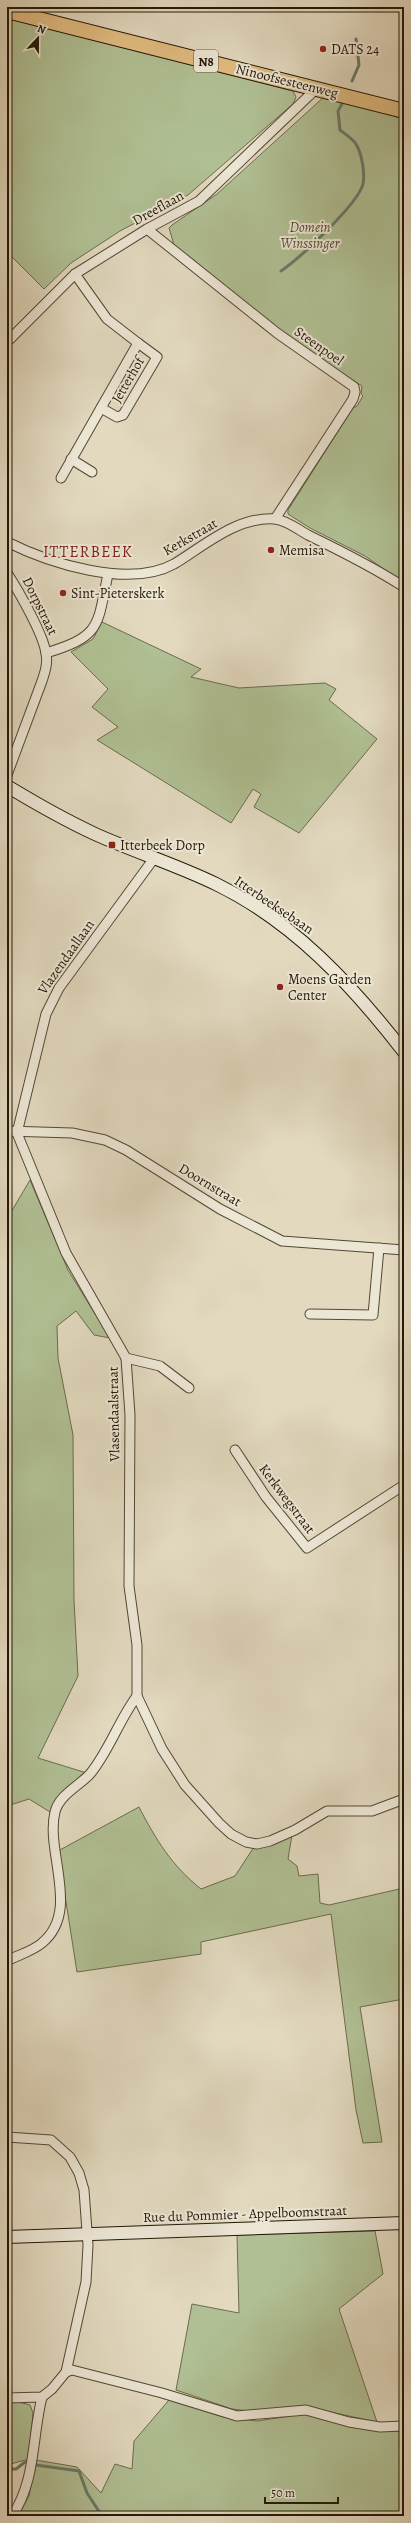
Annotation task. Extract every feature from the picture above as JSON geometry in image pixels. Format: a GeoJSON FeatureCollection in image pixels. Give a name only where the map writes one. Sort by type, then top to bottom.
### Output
{"type":"FeatureCollection","features":[{"type":"Feature","properties":{"kind":"main road","name":"Ninoofsesteenweg"},"geometry":{"type":"LineString","coordinates":[[31,7],[404,102]]}},
{"type":"Feature","properties":{"kind":"main road","name":"Ninoofsesteenweg"},"geometry":{"type":"LineString","coordinates":[[7,11],[404,111]]}},
{"type":"Feature","properties":{"kind":"main road","name":"Itterbeeksebaan"},"geometry":{"type":"LineString","coordinates":[[7,786],[95,834],[155,857],[216,884],[255,906],[305,943],[341,976],[404,1052]]}},
{"type":"Feature","properties":{"kind":"main road","name":"Rue du Pommier - Appelboomstraat"},"geometry":{"type":"LineString","coordinates":[[13,2237],[404,2223]]}},
{"type":"Feature","properties":{"kind":"street","name":"Dreeflaan"},"geometry":{"type":"LineString","coordinates":[[7,342],[75,274],[147,229],[199,200],[316,89]]}},
{"type":"Feature","properties":{"kind":"street","name":"Steenpoel"},"geometry":{"type":"LineString","coordinates":[[147,229],[277,334],[354,388],[355,392],[353,399],[276,519]]}},
{"type":"Feature","properties":{"kind":"street","name":"Jetterhof"},"geometry":{"type":"LineString","coordinates":[[75,274],[107,319],[157,357],[123,415],[117,417],[101,408]]}},
{"type":"Feature","properties":{"kind":"street","name":"Jetterhof"},"geometry":{"type":"LineString","coordinates":[[61,478],[138,342]]}},
{"type":"Feature","properties":{"kind":"street"},"geometry":{"type":"LineString","coordinates":[[71,459],[92,472]]}},
{"type":"Feature","properties":{"kind":"street"},"geometry":{"type":"LineString","coordinates":[[276,519],[379,570],[404,587]]}},
{"type":"Feature","properties":{"kind":"street","name":"Kerkstraat"},"geometry":{"type":"LineString","coordinates":[[7,542],[47,558],[108,574],[151,571],[167,567],[226,532],[256,522],[276,519]]}},
{"type":"Feature","properties":{"kind":"street","name":"Dorpstraat"},"geometry":{"type":"LineString","coordinates":[[7,573],[20,592],[46,653],[46,667],[42,681],[7,775]]}},
{"type":"Feature","properties":{"kind":"street","name":"Dorpstraat"},"geometry":{"type":"LineString","coordinates":[[46,653],[74,644],[91,634],[101,611],[108,574]]}},
{"type":"Feature","properties":{"kind":"street","name":"Vlazendaallaan"},"geometry":{"type":"LineString","coordinates":[[17,1133],[46,1014],[59,988],[155,857]]}},
{"type":"Feature","properties":{"kind":"street","name":"Doornstraat"},"geometry":{"type":"LineString","coordinates":[[7,1131],[17,1133],[72,1133],[105,1140],[126,1150],[220,1209],[282,1241],[404,1250]]}},
{"type":"Feature","properties":{"kind":"street","name":"Vlasendaalstraat"},"geometry":{"type":"LineString","coordinates":[[17,1133],[66,1253],[117,1339],[126,1358],[130,1416],[129,1586],[136,1645],[137,1696],[162,1749],[185,1785],[219,1823],[246,1842],[257,1844],[270,1841],[295,1830],[326,1811],[372,1811],[404,1799]]}},
{"type":"Feature","properties":{"kind":"street"},"geometry":{"type":"LineString","coordinates":[[310,1314],[373,1315],[378,1248]]}},
{"type":"Feature","properties":{"kind":"street"},"geometry":{"type":"LineString","coordinates":[[126,1358],[160,1366],[189,1388]]}},
{"type":"Feature","properties":{"kind":"street","name":"Kerkwegstraat"},"geometry":{"type":"LineString","coordinates":[[235,1450],[266,1497],[307,1548],[404,1485]]}},
{"type":"Feature","properties":{"kind":"street"},"geometry":{"type":"LineString","coordinates":[[7,1961],[42,1943],[51,1932],[60,1914],[61,1895],[53,1830],[55,1811],[61,1800],[90,1774],[137,1696]]}},
{"type":"Feature","properties":{"kind":"street"},"geometry":{"type":"LineString","coordinates":[[7,2137],[51,2140],[70,2157],[79,2173],[84,2190],[87,2234],[86,2282],[66,2372],[52,2389],[42,2397],[36,2420],[30,2474],[24,2496],[12,2516]]}},
{"type":"Feature","properties":{"kind":"street"},"geometry":{"type":"LineString","coordinates":[[66,2372],[72,2370],[147,2389],[237,2416],[306,2410],[349,2422],[380,2427],[404,2426]]}},
{"type":"Feature","properties":{"kind":"street"},"geometry":{"type":"LineString","coordinates":[[7,2398],[42,2397]]}},
{"type":"Feature","properties":{"kind":"green space"},"geometry":{"type":"Polygon","coordinates":[[[7,18],[293,91],[296,97],[293,104],[188,195],[120,231],[71,263],[44,289],[7,252],[7,18]]]}},
{"type":"Feature","properties":{"kind":"green space","name":"Domein Winssinger"},"geometry":{"type":"Polygon","coordinates":[[[325,96],[404,119],[404,583],[365,556],[310,528],[288,514],[288,510],[353,408],[357,406],[363,396],[361,394],[362,386],[289,340],[174,245],[169,228],[217,194],[325,96]]]}},
{"type":"Feature","properties":{"kind":"green space"},"geometry":{"type":"Polygon","coordinates":[[[102,622],[201,669],[191,677],[239,688],[325,683],[336,689],[329,700],[377,739],[299,833],[254,807],[261,794],[253,789],[231,823],[97,740],[118,727],[92,707],[108,689],[71,652],[93,639],[102,622]]]}},
{"type":"Feature","properties":{"kind":"green space"},"geometry":{"type":"Polygon","coordinates":[[[30,1180],[68,1270],[110,1338],[94,1335],[76,1311],[57,1326],[58,1358],[73,1435],[74,1600],[78,1676],[38,1758],[90,1774],[55,1811],[50,1812],[29,1799],[7,1806],[7,1219],[30,1180]]]}},
{"type":"Feature","properties":{"kind":"green space"},"geometry":{"type":"Polygon","coordinates":[[[139,1807],[158,1841],[173,1862],[201,1889],[235,1876],[254,1847],[292,1835],[288,1859],[297,1866],[299,1876],[318,1874],[320,1903],[329,1905],[404,1888],[404,1999],[360,2007],[382,2142],[363,2143],[356,2110],[331,1914],[201,1942],[201,1954],[77,1972],[58,1851],[139,1807]]]}},
{"type":"Feature","properties":{"kind":"green space"},"geometry":{"type":"Polygon","coordinates":[[[375,2231],[383,2274],[339,2309],[377,2422],[307,2407],[249,2411],[232,2409],[176,2390],[192,2304],[239,2313],[237,2235],[375,2231]]]}},
{"type":"Feature","properties":{"kind":"green space"},"geometry":{"type":"Polygon","coordinates":[[[169,2400],[223,2417],[257,2421],[304,2414],[380,2431],[404,2431],[404,2516],[18,2516],[29,2496],[36,2460],[77,2467],[101,2493],[115,2464],[132,2469],[134,2441],[169,2400]]]}},
{"type":"Feature","properties":{"kind":"green space"},"geometry":{"type":"Polygon","coordinates":[[[15,2401],[30,2405],[33,2413],[29,2459],[7,2465],[7,2402],[15,2401]]]}},
{"type":"Feature","properties":{"kind":"waterway"},"geometry":{"type":"LineString","coordinates":[[352,81],[359,65],[356,39]]}},
{"type":"Feature","properties":{"kind":"waterway"},"geometry":{"type":"LineString","coordinates":[[281,271],[301,255],[340,217],[359,193],[363,184],[364,175],[358,148],[353,140],[340,130],[338,111],[343,102]]}},
{"type":"Feature","properties":{"kind":"waterway"},"geometry":{"type":"LineString","coordinates":[[7,2469],[16,2469],[25,2462]]}},
{"type":"Feature","properties":{"kind":"waterway"},"geometry":{"type":"LineString","coordinates":[[36,2465],[79,2471],[87,2493],[102,2516]]}},
{"type":"Feature","properties":{"kind":"place","name":"DATS 24"},"geometry":{"type":"Point","coordinates":[323,49]}},
{"type":"Feature","properties":{"kind":"place","name":"Memisa"},"geometry":{"type":"Point","coordinates":[271,550]}},
{"type":"Feature","properties":{"kind":"place","name":"Sint-Pieterskerk"},"geometry":{"type":"Point","coordinates":[63,593]}},
{"type":"Feature","properties":{"kind":"place","name":"Itterbeek Dorp"},"geometry":{"type":"Point","coordinates":[112,845]}},
{"type":"Feature","properties":{"kind":"place","name":"Moens Garden Center"},"geometry":{"type":"Point","coordinates":[280,987]}},
{"type":"Feature","properties":{"kind":"district","name":"ITTERBEEK"},"geometry":{"type":"Point","coordinates":[88,552]}}]}
